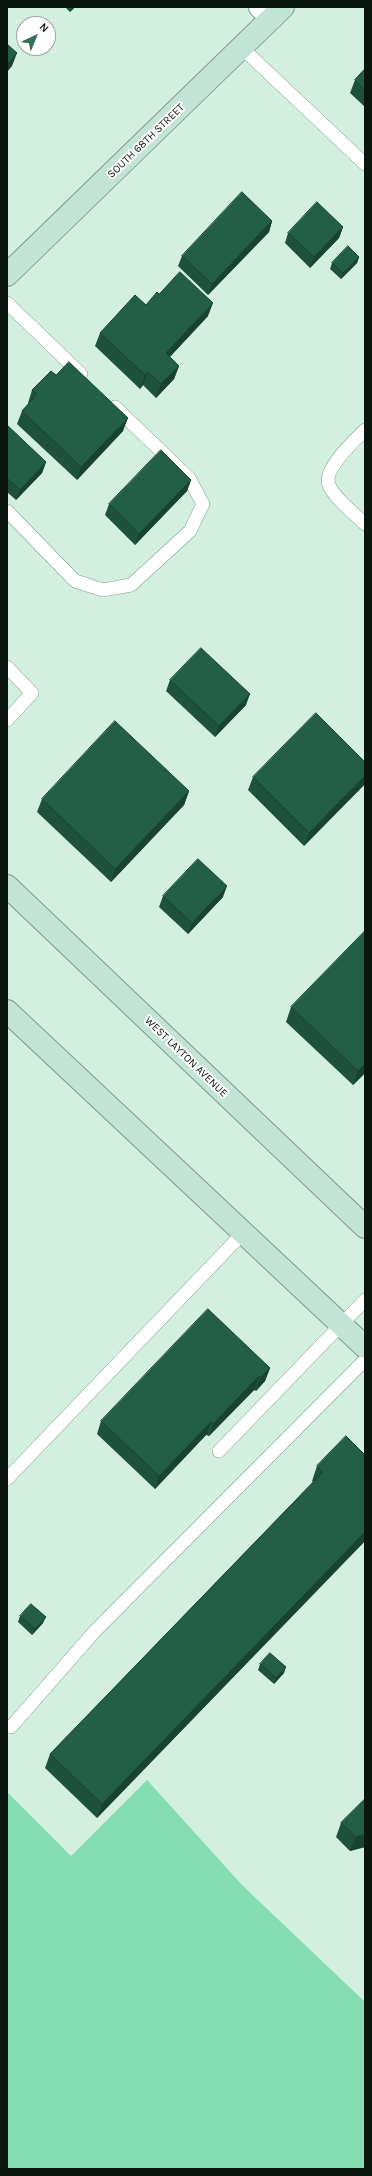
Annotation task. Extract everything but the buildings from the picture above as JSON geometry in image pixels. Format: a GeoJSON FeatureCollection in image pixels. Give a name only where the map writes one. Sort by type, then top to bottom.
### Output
{"type":"FeatureCollection","features":[{"type":"Feature","properties":{"kind":"main road","name":"SOUTH 68TH STREET"},"geometry":{"type":"LineString","coordinates":[[7,275],[242,48],[272,11]]}},
{"type":"Feature","properties":{"kind":"main road","name":"WEST LAYTON AVENUE"},"geometry":{"type":"LineString","coordinates":[[7,886],[365,1227]]}},
{"type":"Feature","properties":{"kind":"main road"},"geometry":{"type":"LineString","coordinates":[[7,1011],[365,1347]]}},
{"type":"Feature","properties":{"kind":"lane"},"geometry":{"type":"LineString","coordinates":[[242,48],[365,164]]}},
{"type":"Feature","properties":{"kind":"lane"},"geometry":{"type":"LineString","coordinates":[[7,303],[93,386]]}},
{"type":"Feature","properties":{"kind":"lane"},"geometry":{"type":"LineString","coordinates":[[7,511],[75,581],[103,590],[131,585],[190,531],[203,504],[190,478],[104,396]]}},
{"type":"Feature","properties":{"kind":"lane"},"geometry":{"type":"LineString","coordinates":[[365,430],[338,459],[327,478],[328,485],[334,494],[365,524]]}},
{"type":"Feature","properties":{"kind":"lane"},"geometry":{"type":"LineString","coordinates":[[7,667],[32,693],[7,720]]}},
{"type":"Feature","properties":{"kind":"lane"},"geometry":{"type":"LineString","coordinates":[[7,1479],[243,1233]]}},
{"type":"Feature","properties":{"kind":"lane"},"geometry":{"type":"LineString","coordinates":[[219,1451],[365,1300]]}},
{"type":"Feature","properties":{"kind":"lane"},"geometry":{"type":"LineString","coordinates":[[10,1727],[95,1631],[365,1360]]}},
{"type":"Feature","properties":{"kind":"green space"},"geometry":{"type":"Polygon","coordinates":[[[147,1780],[242,1885],[365,2002],[365,2169],[7,2169],[7,1792],[71,1856],[147,1780]]]}}]}
